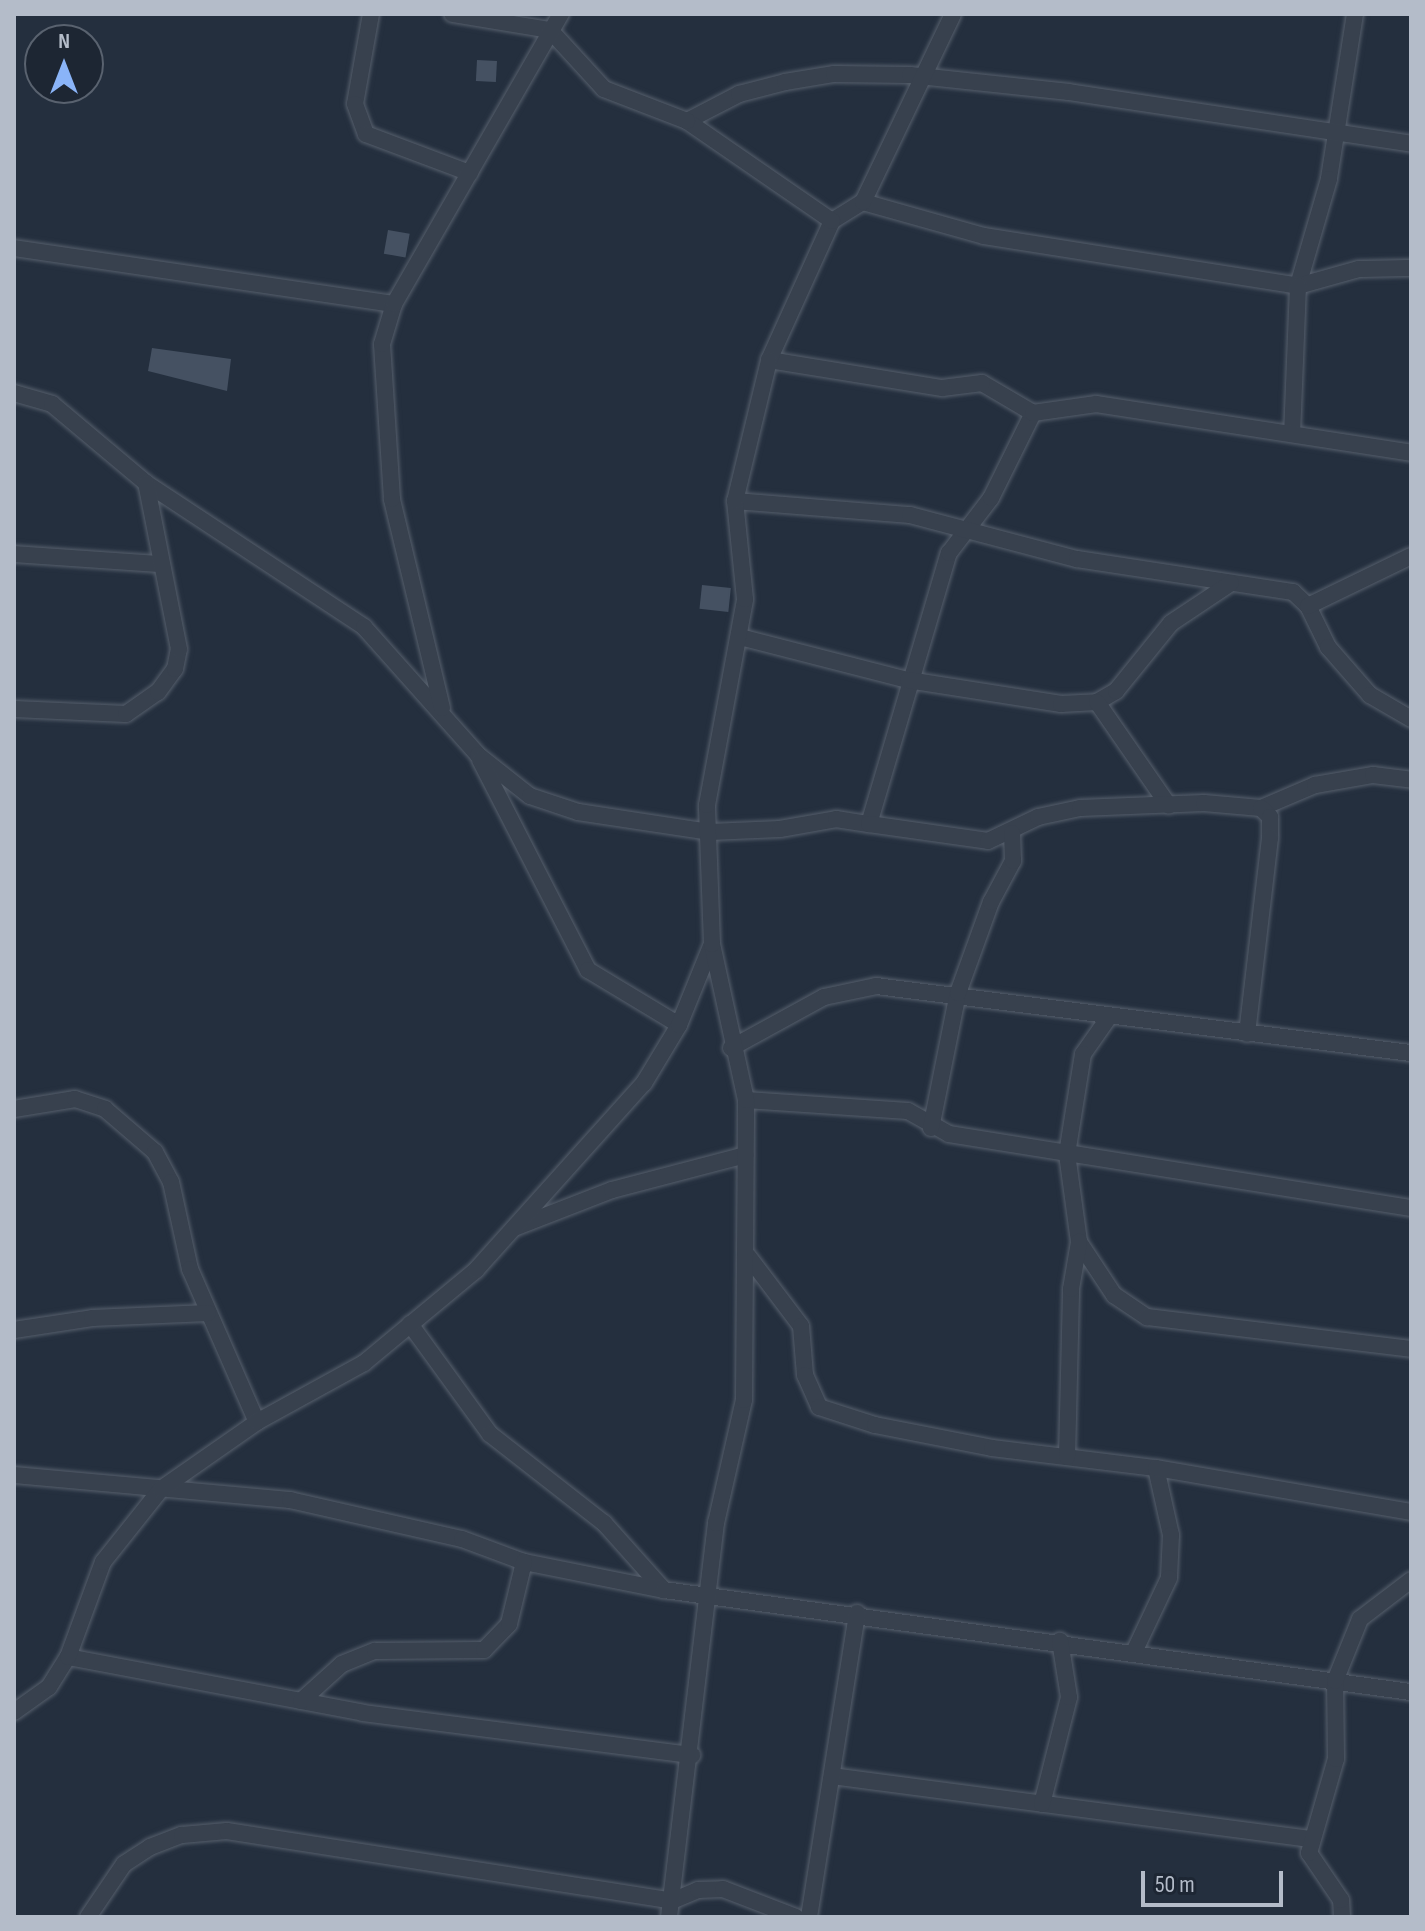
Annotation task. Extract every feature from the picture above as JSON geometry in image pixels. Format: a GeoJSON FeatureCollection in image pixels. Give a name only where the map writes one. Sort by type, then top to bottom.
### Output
{"type":"FeatureCollection","features":[{"type":"Feature","properties":{"kind":"street"},"geometry":{"type":"LineString","coordinates":[[371,14],[355,104],[366,134],[470,173]]}},
{"type":"Feature","properties":{"kind":"street"},"geometry":{"type":"LineString","coordinates":[[452,14],[550,30],[604,89],[687,121],[832,221]]}},
{"type":"Feature","properties":{"kind":"street"},"geometry":{"type":"LineString","coordinates":[[443,713],[392,499],[380,383],[382,344],[394,304],[561,14]]}},
{"type":"Feature","properties":{"kind":"street"},"geometry":{"type":"LineString","coordinates":[[670,1909],[692,1755],[706,1591],[744,1400],[748,1256],[746,1100],[731,1048],[712,944],[710,832],[712,760],[740,637],[745,599],[735,501],[769,360],[832,221],[863,202],[953,14]]}},
{"type":"Feature","properties":{"kind":"street"},"geometry":{"type":"LineString","coordinates":[[1292,434],[1298,286],[1335,136],[1355,14]]}},
{"type":"Feature","properties":{"kind":"street"},"geometry":{"type":"LineString","coordinates":[[687,121],[739,94],[834,74],[924,77],[1069,92],[1335,136],[1411,144]]}},
{"type":"Feature","properties":{"kind":"street"},"geometry":{"type":"LineString","coordinates":[[863,202],[984,236],[1298,286],[1359,269],[1411,268]]}},
{"type":"Feature","properties":{"kind":"street"},"geometry":{"type":"LineString","coordinates":[[14,248],[394,304]]}},
{"type":"Feature","properties":{"kind":"street"},"geometry":{"type":"LineString","coordinates":[[769,360],[942,388],[982,383],[1033,413],[1096,404],[1411,453]]}},
{"type":"Feature","properties":{"kind":"street"},"geometry":{"type":"LineString","coordinates":[[14,393],[52,404],[146,483],[364,627],[478,755],[530,796],[578,812],[710,832],[780,829],[836,819],[988,841],[1012,833],[1038,817],[1080,808],[1261,808],[1315,785],[1373,775],[1411,780]]}},
{"type":"Feature","properties":{"kind":"street"},"geometry":{"type":"LineString","coordinates":[[869,824],[908,680],[961,531],[991,498],[1033,413]]}},
{"type":"Feature","properties":{"kind":"street"},"geometry":{"type":"LineString","coordinates":[[14,709],[126,714],[158,692],[175,669],[179,649],[158,564],[146,483]]}},
{"type":"Feature","properties":{"kind":"street"},"geometry":{"type":"LineString","coordinates":[[735,501],[910,515],[961,531],[1077,559],[1293,592],[1308,606],[1328,647],[1370,695],[1411,719]]}},
{"type":"Feature","properties":{"kind":"street"},"geometry":{"type":"LineString","coordinates":[[14,554],[158,564]]}},
{"type":"Feature","properties":{"kind":"street"},"geometry":{"type":"LineString","coordinates":[[1308,606],[1411,556]]}},
{"type":"Feature","properties":{"kind":"street"},"geometry":{"type":"LineString","coordinates":[[740,637],[908,680],[1061,704],[1097,702],[1116,691],[1171,623],[1231,583]]}},
{"type":"Feature","properties":{"kind":"street"},"geometry":{"type":"LineString","coordinates":[[1097,702],[1169,806]]}},
{"type":"Feature","properties":{"kind":"street"},"geometry":{"type":"LineString","coordinates":[[478,755],[588,970],[679,1025]]}},
{"type":"Feature","properties":{"kind":"street"},"geometry":{"type":"LineString","coordinates":[[1247,1034],[1270,838],[1270,817],[1261,808]]}},
{"type":"Feature","properties":{"kind":"street"},"geometry":{"type":"LineString","coordinates":[[931,1128],[958,993],[1013,861],[1012,833]]}},
{"type":"Feature","properties":{"kind":"street"},"geometry":{"type":"LineString","coordinates":[[14,1712],[49,1687],[68,1657],[89,1587],[161,1489],[257,1422],[364,1363],[476,1270],[644,1083],[679,1025],[712,944]]}},
{"type":"Feature","properties":{"kind":"street"},"geometry":{"type":"LineString","coordinates":[[731,1048],[824,997],[876,986],[958,993],[1109,1017],[1411,1053]]}},
{"type":"Feature","properties":{"kind":"street"},"geometry":{"type":"LineString","coordinates":[[1067,1457],[1071,1289],[1079,1242],[1067,1154],[1083,1054],[1109,1017]]}},
{"type":"Feature","properties":{"kind":"street"},"geometry":{"type":"LineString","coordinates":[[14,1109],[75,1099],[136,1131],[171,1182],[190,1269],[257,1422]]}},
{"type":"Feature","properties":{"kind":"street"},"geometry":{"type":"LineString","coordinates":[[746,1100],[908,1111],[931,1128],[1067,1154],[1411,1208]]}},
{"type":"Feature","properties":{"kind":"street"},"geometry":{"type":"LineString","coordinates":[[512,1229],[612,1190],[745,1155]]}},
{"type":"Feature","properties":{"kind":"street"},"geometry":{"type":"LineString","coordinates":[[1079,1242],[1114,1295],[1147,1317],[1411,1349]]}},
{"type":"Feature","properties":{"kind":"street"},"geometry":{"type":"LineString","coordinates":[[748,1256],[801,1326],[805,1375],[819,1407],[875,1425],[1067,1457],[1156,1468],[1411,1512]]}},
{"type":"Feature","properties":{"kind":"street"},"geometry":{"type":"LineString","coordinates":[[14,1330],[92,1318],[208,1313]]}},
{"type":"Feature","properties":{"kind":"street"},"geometry":{"type":"LineString","coordinates":[[410,1324],[490,1434],[595,1514],[664,1590]]}},
{"type":"Feature","properties":{"kind":"street"},"geometry":{"type":"LineString","coordinates":[[1134,1652],[1169,1578],[1171,1535],[1156,1468]]}},
{"type":"Feature","properties":{"kind":"street"},"geometry":{"type":"LineString","coordinates":[[14,1475],[304,1503],[462,1539],[524,1562],[664,1590],[706,1591],[1411,1692]]}},
{"type":"Feature","properties":{"kind":"street"},"geometry":{"type":"LineString","coordinates":[[301,1701],[342,1664],[375,1651],[484,1650],[509,1624],[524,1562]]}},
{"type":"Feature","properties":{"kind":"street"},"geometry":{"type":"LineString","coordinates":[[1342,1917],[1341,1900],[1309,1853],[1310,1839],[1336,1759],[1335,1681],[1360,1619],[1411,1580]]}},
{"type":"Feature","properties":{"kind":"street"},"geometry":{"type":"LineString","coordinates":[[809,1917],[857,1613]]}},
{"type":"Feature","properties":{"kind":"street"},"geometry":{"type":"LineString","coordinates":[[1042,1804],[1069,1697],[1060,1641]]}},
{"type":"Feature","properties":{"kind":"street"},"geometry":{"type":"LineString","coordinates":[[68,1657],[301,1701],[692,1755]]}},
{"type":"Feature","properties":{"kind":"street"},"geometry":{"type":"LineString","coordinates":[[832,1776],[1310,1839]]}},
{"type":"Feature","properties":{"kind":"street"},"geometry":{"type":"LineString","coordinates":[[88,1917],[124,1864],[150,1847],[182,1835],[227,1831],[670,1909],[698,1890],[723,1889],[796,1917]]}},
{"type":"Feature","properties":{"kind":"building"},"geometry":{"type":"Polygon","coordinates":[[[477,60],[497,61],[496,82],[476,81],[477,60]]]}},
{"type":"Feature","properties":{"kind":"building"},"geometry":{"type":"Polygon","coordinates":[[[388,230],[410,234],[405,257],[384,254],[388,230]]]}},
{"type":"Feature","properties":{"kind":"building"},"geometry":{"type":"Polygon","coordinates":[[[152,348],[231,359],[227,391],[148,371],[152,348]]]}},
{"type":"Feature","properties":{"kind":"building"},"geometry":{"type":"Polygon","coordinates":[[[702,585],[731,588],[728,612],[699,609],[702,585]]]}}]}
